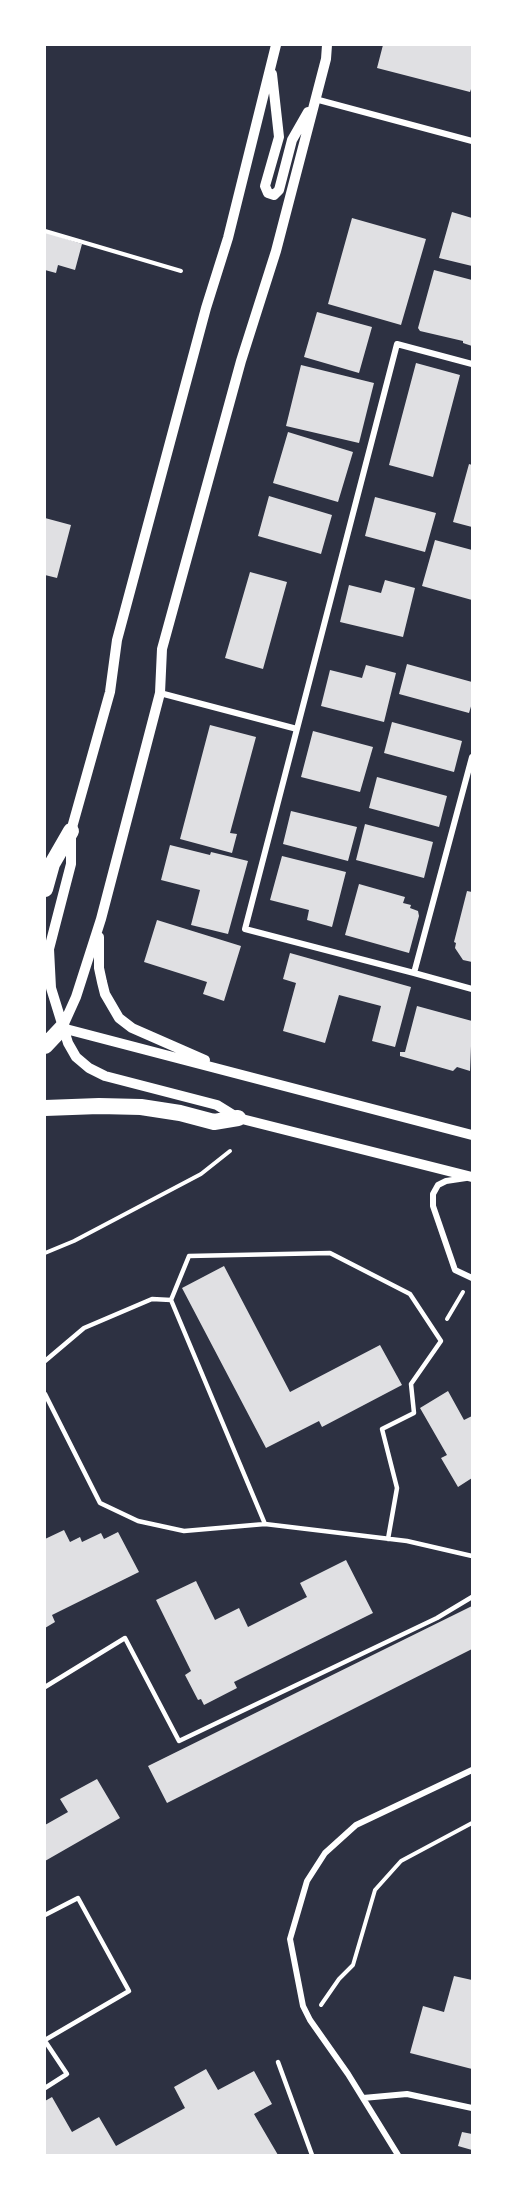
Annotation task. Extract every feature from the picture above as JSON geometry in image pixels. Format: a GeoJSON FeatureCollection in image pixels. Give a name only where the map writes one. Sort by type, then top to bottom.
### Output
{"type":"FeatureCollection","features":[{"type":"Feature","properties":{"kind":"highway"},"geometry":{"type":"LineString","coordinates":[[45,889],[52,864],[71,831]]}},
{"type":"Feature","properties":{"kind":"highway"},"geometry":{"type":"LineString","coordinates":[[45,1028],[63,1028]]}},
{"type":"Feature","properties":{"kind":"highway"},"geometry":{"type":"LineString","coordinates":[[45,1047],[63,1028]]}},
{"type":"Feature","properties":{"kind":"highway"},"geometry":{"type":"LineString","coordinates":[[45,1108],[141,1107],[180,1113],[214,1122],[238,1118]]}},
{"type":"Feature","properties":{"kind":"street"},"geometry":{"type":"LineString","coordinates":[[276,45],[228,238],[206,308],[117,640],[110,692],[71,831],[71,864],[49,949],[51,988],[68,1043],[76,1057],[89,1068],[122,1081],[217,1105],[238,1118],[472,1178]]}},
{"type":"Feature","properties":{"kind":"street"},"geometry":{"type":"LineString","coordinates":[[63,1028],[76,998],[100,919],[160,693],[162,650],[241,361],[276,251],[326,59],[327,45]]}},
{"type":"Feature","properties":{"kind":"street"},"geometry":{"type":"LineString","coordinates":[[271,65],[279,137],[265,186],[268,193],[274,195],[279,190],[292,140],[315,99]]}},
{"type":"Feature","properties":{"kind":"street"},"geometry":{"type":"LineString","coordinates":[[315,99],[472,141]]}},
{"type":"Feature","properties":{"kind":"street"},"geometry":{"type":"LineString","coordinates":[[472,364],[397,344],[245,929],[472,989]]}},
{"type":"Feature","properties":{"kind":"street"},"geometry":{"type":"LineString","coordinates":[[160,693],[297,729]]}},
{"type":"Feature","properties":{"kind":"street"},"geometry":{"type":"LineString","coordinates":[[414,973],[472,757]]}},
{"type":"Feature","properties":{"kind":"street"},"geometry":{"type":"LineString","coordinates":[[100,919],[99,968],[105,994],[119,1018],[132,1029],[233,1072]]}},
{"type":"Feature","properties":{"kind":"street"},"geometry":{"type":"LineString","coordinates":[[63,1028],[472,1135]]}},
{"type":"Feature","properties":{"kind":"street"},"geometry":{"type":"LineString","coordinates":[[470,1281],[455,1270],[433,1206],[433,1194],[438,1185],[446,1181],[472,1178]]}},
{"type":"Feature","properties":{"kind":"street"},"geometry":{"type":"LineString","coordinates":[[398,2155],[303,2006],[290,1939],[307,1881],[325,1853],[356,1825],[472,1770]]}},
{"type":"Feature","properties":{"kind":"street"},"geometry":{"type":"LineString","coordinates":[[363,2098],[407,2094],[472,2108]]}},
{"type":"Feature","properties":{"kind":"lane"},"geometry":{"type":"LineString","coordinates":[[265,1524],[171,1300],[189,1256],[330,1253],[410,1294],[441,1341],[411,1384],[414,1413],[382,1429],[397,1488],[388,1539]]}},
{"type":"Feature","properties":{"kind":"lane"},"geometry":{"type":"LineString","coordinates":[[45,1361],[84,1328],[152,1299],[171,1300]]}},
{"type":"Feature","properties":{"kind":"lane"},"geometry":{"type":"LineString","coordinates":[[45,1394],[100,1503],[138,1521],[184,1531],[265,1524],[388,1539],[472,1556]]}},
{"type":"Feature","properties":{"kind":"lane"},"geometry":{"type":"LineString","coordinates":[[45,1687],[125,1638],[179,1741],[437,1618],[472,1597]]}},
{"type":"Feature","properties":{"kind":"lane"},"geometry":{"type":"LineString","coordinates":[[45,1915],[78,1898],[129,1991],[45,2041],[67,2074],[45,2088]]}},
{"type":"Feature","properties":{"kind":"lane"},"geometry":{"type":"LineString","coordinates":[[278,2062],[312,2155]]}},
{"type":"Feature","properties":{"kind":"path"},"geometry":{"type":"LineString","coordinates":[[45,231],[181,271]]}},
{"type":"Feature","properties":{"kind":"path"},"geometry":{"type":"LineString","coordinates":[[45,1253],[74,1241],[201,1174],[230,1151]]}},
{"type":"Feature","properties":{"kind":"path"},"geometry":{"type":"LineString","coordinates":[[437,1335],[470,1281]]}},
{"type":"Feature","properties":{"kind":"path"},"geometry":{"type":"LineString","coordinates":[[310,2020],[339,1979],[353,1965],[375,1890],[401,1860],[472,1823]]}},
{"type":"Feature","properties":{"kind":"building"},"geometry":{"type":"Polygon","coordinates":[[[383,45],[472,45],[470,92],[377,68],[383,45]]]}},
{"type":"Feature","properties":{"kind":"building"},"geometry":{"type":"Polygon","coordinates":[[[452,212],[472,218],[472,266],[439,258],[452,212]]]}},
{"type":"Feature","properties":{"kind":"building"},"geometry":{"type":"Polygon","coordinates":[[[352,218],[426,239],[401,325],[328,304],[352,218]]]}},
{"type":"Feature","properties":{"kind":"building"},"geometry":{"type":"Polygon","coordinates":[[[45,232],[82,244],[75,270],[58,265],[56,273],[45,270],[45,232]]]}},
{"type":"Feature","properties":{"kind":"building"},"geometry":{"type":"Polygon","coordinates":[[[434,270],[472,280],[472,346],[463,341],[420,331],[418,328],[434,270]]]}},
{"type":"Feature","properties":{"kind":"building"},"geometry":{"type":"Polygon","coordinates":[[[317,312],[372,327],[359,373],[304,357],[317,312]]]}},
{"type":"Feature","properties":{"kind":"building"},"geometry":{"type":"Polygon","coordinates":[[[416,363],[460,375],[433,477],[389,465],[416,363]]]}},
{"type":"Feature","properties":{"kind":"building"},"geometry":{"type":"Polygon","coordinates":[[[301,365],[374,383],[359,443],[286,426],[301,365]]]}},
{"type":"Feature","properties":{"kind":"building"},"geometry":{"type":"Polygon","coordinates":[[[288,432],[353,452],[338,502],[273,483],[288,432]]]}},
{"type":"Feature","properties":{"kind":"building"},"geometry":{"type":"Polygon","coordinates":[[[469,464],[472,465],[472,527],[453,522],[469,464]]]}},
{"type":"Feature","properties":{"kind":"building"},"geometry":{"type":"Polygon","coordinates":[[[269,496],[332,515],[321,554],[258,536],[269,496]]]}},
{"type":"Feature","properties":{"kind":"building"},"geometry":{"type":"Polygon","coordinates":[[[375,497],[436,513],[425,552],[365,536],[375,497]]]}},
{"type":"Feature","properties":{"kind":"building"},"geometry":{"type":"Polygon","coordinates":[[[45,518],[71,525],[57,578],[45,575],[45,518]]]}},
{"type":"Feature","properties":{"kind":"building"},"geometry":{"type":"Polygon","coordinates":[[[435,540],[472,550],[472,600],[422,586],[435,540]]]}},
{"type":"Feature","properties":{"kind":"building"},"geometry":{"type":"Polygon","coordinates":[[[250,572],[287,582],[263,669],[225,658],[250,572]]]}},
{"type":"Feature","properties":{"kind":"building"},"geometry":{"type":"Polygon","coordinates":[[[385,580],[415,588],[403,637],[340,622],[349,585],[381,593],[385,580]]]}},
{"type":"Feature","properties":{"kind":"building"},"geometry":{"type":"Polygon","coordinates":[[[407,664],[472,682],[472,703],[469,713],[399,694],[407,664]]]}},
{"type":"Feature","properties":{"kind":"building"},"geometry":{"type":"Polygon","coordinates":[[[366,665],[396,673],[384,722],[321,706],[330,670],[362,678],[366,665]]]}},
{"type":"Feature","properties":{"kind":"building"},"geometry":{"type":"Polygon","coordinates":[[[392,722],[462,741],[454,772],[384,753],[392,722]]]}},
{"type":"Feature","properties":{"kind":"building"},"geometry":{"type":"Polygon","coordinates":[[[210,725],[256,737],[230,833],[237,834],[232,853],[180,839],[210,725]]]}},
{"type":"Feature","properties":{"kind":"building"},"geometry":{"type":"Polygon","coordinates":[[[313,731],[373,747],[360,792],[301,777],[313,731]]]}},
{"type":"Feature","properties":{"kind":"building"},"geometry":{"type":"Polygon","coordinates":[[[377,777],[447,796],[439,827],[369,808],[377,777]]]}},
{"type":"Feature","properties":{"kind":"building"},"geometry":{"type":"Polygon","coordinates":[[[291,811],[357,827],[348,861],[283,844],[291,811]]]}},
{"type":"Feature","properties":{"kind":"building"},"geometry":{"type":"Polygon","coordinates":[[[365,824],[433,842],[424,878],[356,860],[365,824]]]}},
{"type":"Feature","properties":{"kind":"building"},"geometry":{"type":"Polygon","coordinates":[[[170,845],[248,861],[228,934],[191,925],[200,890],[161,880],[170,845]]]}},
{"type":"Feature","properties":{"kind":"building"},"geometry":{"type":"Polygon","coordinates":[[[282,856],[346,872],[332,927],[307,920],[309,910],[270,900],[282,856]]]}},
{"type":"Feature","properties":{"kind":"building"},"geometry":{"type":"Polygon","coordinates":[[[359,884],[405,897],[403,903],[411,905],[410,908],[418,911],[419,916],[409,953],[345,935],[359,884]]]}},
{"type":"Feature","properties":{"kind":"building"},"geometry":{"type":"Polygon","coordinates":[[[467,891],[472,892],[472,962],[463,960],[454,942],[467,891]]]}},
{"type":"Feature","properties":{"kind":"building"},"geometry":{"type":"Polygon","coordinates":[[[157,920],[241,946],[224,1001],[203,994],[207,982],[144,962],[157,920]]]}},
{"type":"Feature","properties":{"kind":"building"},"geometry":{"type":"Polygon","coordinates":[[[290,953],[411,987],[395,1047],[372,1041],[381,1006],[339,995],[325,1043],[283,1031],[296,983],[283,979],[290,953]]]}},
{"type":"Feature","properties":{"kind":"building"},"geometry":{"type":"Polygon","coordinates":[[[417,1006],[472,1021],[470,1071],[457,1067],[453,1071],[400,1056],[400,1052],[405,1052],[417,1006]]]}},
{"type":"Feature","properties":{"kind":"building"},"geometry":{"type":"Polygon","coordinates":[[[224,1266],[290,1392],[380,1345],[402,1385],[322,1427],[319,1421],[266,1448],[182,1288],[224,1266]]]}},
{"type":"Feature","properties":{"kind":"building"},"geometry":{"type":"Polygon","coordinates":[[[448,1391],[464,1420],[472,1416],[472,1478],[458,1487],[441,1458],[447,1455],[420,1408],[448,1391]]]}},
{"type":"Feature","properties":{"kind":"building"},"geometry":{"type":"Polygon","coordinates":[[[64,1530],[70,1542],[80,1537],[82,1542],[101,1533],[104,1539],[118,1532],[139,1572],[52,1615],[55,1622],[45,1628],[45,1539],[64,1530]]]}},
{"type":"Feature","properties":{"kind":"building"},"geometry":{"type":"Polygon","coordinates":[[[346,1560],[373,1613],[234,1682],[237,1688],[204,1705],[201,1699],[198,1700],[185,1675],[191,1671],[156,1600],[196,1581],[215,1620],[239,1608],[248,1627],[307,1597],[300,1583],[346,1560]]]}},
{"type":"Feature","properties":{"kind":"building"},"geometry":{"type":"Polygon","coordinates":[[[472,1606],[472,1649],[167,1803],[148,1766],[472,1606]]]}},
{"type":"Feature","properties":{"kind":"building"},"geometry":{"type":"Polygon","coordinates":[[[97,1779],[120,1818],[45,1861],[45,1825],[68,1812],[60,1799],[97,1779]]]}},
{"type":"Feature","properties":{"kind":"building"},"geometry":{"type":"Polygon","coordinates":[[[454,1976],[472,1980],[472,2069],[410,2053],[423,2006],[444,2012],[454,1976]]]}},
{"type":"Feature","properties":{"kind":"building"},"geometry":{"type":"Polygon","coordinates":[[[206,2069],[218,2090],[254,2071],[272,2104],[254,2114],[278,2155],[45,2155],[45,2101],[52,2097],[72,2132],[99,2117],[116,2146],[185,2108],[174,2087],[206,2069]]]}},
{"type":"Feature","properties":{"kind":"building"},"geometry":{"type":"Polygon","coordinates":[[[462,2132],[472,2134],[472,2150],[458,2146],[462,2132]]]}}]}
